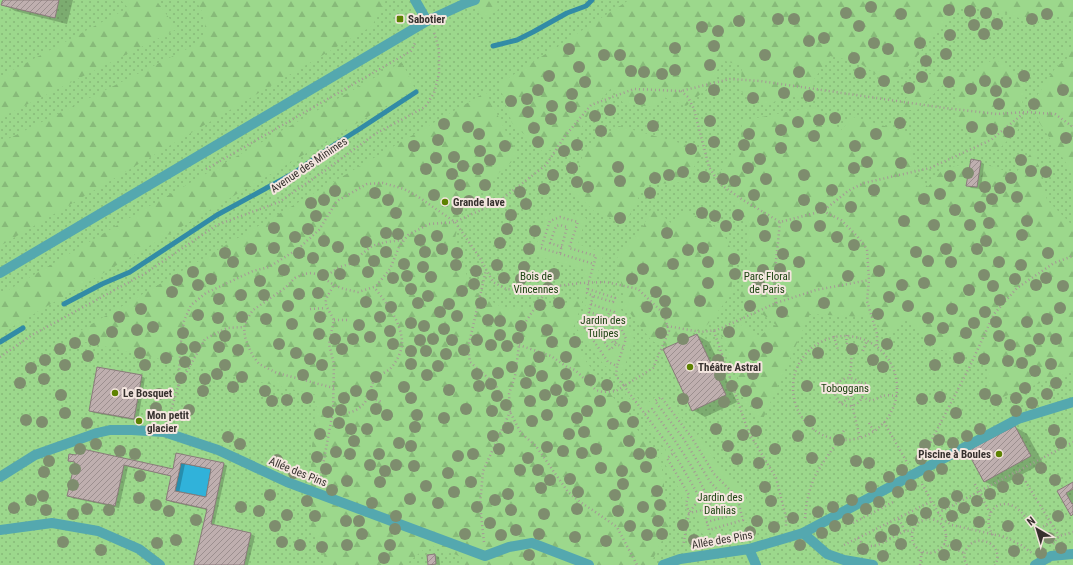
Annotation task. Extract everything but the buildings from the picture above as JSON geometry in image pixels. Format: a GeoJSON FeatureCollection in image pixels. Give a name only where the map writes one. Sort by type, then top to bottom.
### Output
{"type":"FeatureCollection","features":[{"type":"Feature","properties":{"kind":"lane"},"geometry":{"type":"LineString","coordinates":[[414,0],[427,22]]}},
{"type":"Feature","properties":{"kind":"lane"},"geometry":{"type":"LineString","coordinates":[[0,273],[427,22],[475,0]]}},
{"type":"Feature","properties":{"kind":"lane","name":"Allée des Pins"},"geometry":{"type":"LineString","coordinates":[[662,565],[680,559],[749,548],[803,533],[1018,418],[1073,402]]}},
{"type":"Feature","properties":{"kind":"lane","name":"Allée des Pins"},"geometry":{"type":"LineString","coordinates":[[0,477],[35,455],[97,432],[110,430],[164,432],[218,450],[287,482],[485,560]]}},
{"type":"Feature","properties":{"kind":"lane"},"geometry":{"type":"LineString","coordinates":[[0,530],[52,523],[98,531],[140,549],[160,565]]}},
{"type":"Feature","properties":{"kind":"lane"},"geometry":{"type":"LineString","coordinates":[[803,533],[827,554],[844,560],[874,565]]}},
{"type":"Feature","properties":{"kind":"lane"},"geometry":{"type":"LineString","coordinates":[[485,560],[509,547],[532,543],[589,565]]}},
{"type":"Feature","properties":{"kind":"lane"},"geometry":{"type":"LineString","coordinates":[[749,548],[756,565]]}},
{"type":"Feature","properties":{"kind":"lane"},"geometry":{"type":"LineString","coordinates":[[1037,564],[1051,556],[1073,554]]}},
{"type":"Feature","properties":{"kind":"path","name":"Avenue des Minimes"},"geometry":{"type":"LineString","coordinates":[[0,357],[32,335],[144,274],[217,225],[279,202],[375,134],[425,107],[434,93],[439,74],[439,50],[434,29],[427,22]]}},
{"type":"Feature","properties":{"kind":"path"},"geometry":{"type":"LineString","coordinates":[[334,388],[277,373],[259,364],[248,346],[244,327],[253,310],[273,297],[295,278],[304,274],[311,273],[324,278],[334,285],[358,292],[374,287],[390,269],[403,240],[408,236],[429,224],[455,222],[498,202],[546,165],[565,136],[591,105],[634,89],[681,91],[730,79],[760,81],[945,108],[997,114],[1026,112],[1055,114],[1073,127]]}},
{"type":"Feature","properties":{"kind":"path"},"geometry":{"type":"LineString","coordinates":[[681,91],[688,97],[694,109],[709,167],[720,184],[743,200],[780,222],[823,211],[848,191],[864,183],[930,168],[991,140],[1026,112]]}},
{"type":"Feature","properties":{"kind":"path"},"geometry":{"type":"LineString","coordinates":[[178,387],[184,321],[191,305],[206,293],[253,271],[268,266],[298,249],[319,230],[337,201],[367,184],[383,183],[404,189],[455,222],[480,258],[493,282],[506,289],[522,290],[590,282],[606,282],[638,289],[663,313],[669,331],[653,368],[616,391],[604,392],[596,390],[575,370],[567,367],[551,356],[519,345],[514,339],[550,287]]}},
{"type":"Feature","properties":{"kind":"path"},"geometry":{"type":"LineString","coordinates":[[823,211],[841,220],[857,236],[867,249],[869,280],[867,301],[876,334],[877,346]]}},
{"type":"Feature","properties":{"kind":"path"},"geometry":{"type":"LineString","coordinates":[[588,289],[615,298],[613,302],[587,293],[590,275],[594,264],[596,256],[569,248],[578,222],[560,217],[550,221],[541,248],[594,264]]}},
{"type":"Feature","properties":{"kind":"path"},"geometry":{"type":"LineString","coordinates":[[776,304],[774,281],[780,222]]}},
{"type":"Feature","properties":{"kind":"path"},"geometry":{"type":"LineString","coordinates":[[560,253],[562,247],[568,227],[560,225],[556,226],[550,243],[562,247]]}},
{"type":"Feature","properties":{"kind":"path"},"geometry":{"type":"LineString","coordinates":[[324,278],[340,267],[349,264],[372,246],[386,242],[403,240]]}},
{"type":"Feature","properties":{"kind":"path"},"geometry":{"type":"LineString","coordinates":[[924,454],[970,366],[994,314],[1017,288],[1054,263],[1073,256]]}},
{"type":"Feature","properties":{"kind":"path"},"geometry":{"type":"LineString","coordinates":[[487,270],[468,348],[470,362],[495,384],[521,433],[536,446],[568,492],[617,527],[637,565]]}},
{"type":"Feature","properties":{"kind":"path"},"geometry":{"type":"LineString","coordinates":[[667,326],[701,332],[714,330],[776,304],[816,290],[869,280]]}},
{"type":"Feature","properties":{"kind":"path"},"geometry":{"type":"LineString","coordinates":[[318,494],[333,411],[334,364],[329,344],[334,320],[325,304],[326,299],[334,285]]}},
{"type":"Feature","properties":{"kind":"path"},"geometry":{"type":"LineString","coordinates":[[333,411],[338,414],[351,413],[358,409],[368,398],[374,380],[389,369],[397,358],[402,341],[396,322],[374,287]]}},
{"type":"Feature","properties":{"kind":"path"},"geometry":{"type":"LineString","coordinates":[[594,296],[584,328],[608,362],[617,366]]}},
{"type":"Feature","properties":{"kind":"path"},"geometry":{"type":"LineString","coordinates":[[591,304],[614,312],[626,339],[617,366],[616,376],[674,453],[700,498],[689,513],[680,559]]}},
{"type":"Feature","properties":{"kind":"path"},"geometry":{"type":"LineString","coordinates":[[310,309],[326,308]]}},
{"type":"Feature","properties":{"kind":"path"},"geometry":{"type":"LineString","coordinates":[[610,310],[608,320],[603,323],[602,326],[613,343],[616,342],[623,347]]}},
{"type":"Feature","properties":{"kind":"path"},"geometry":{"type":"LineString","coordinates":[[589,312],[597,314],[608,320],[617,337],[616,342],[610,350],[594,327],[597,314]]}},
{"type":"Feature","properties":{"kind":"path"},"geometry":{"type":"LineString","coordinates":[[334,320],[348,320]]}},
{"type":"Feature","properties":{"kind":"path"},"geometry":{"type":"LineString","coordinates":[[164,432],[178,387],[204,339],[227,328],[244,327]]}},
{"type":"Feature","properties":{"kind":"path"},"geometry":{"type":"LineString","coordinates":[[714,330],[748,431],[776,478],[786,517],[785,538]]}},
{"type":"Feature","properties":{"kind":"path"},"geometry":{"type":"LineString","coordinates":[[847,335],[846,344],[852,359],[850,378]]}},
{"type":"Feature","properties":{"kind":"path"},"geometry":{"type":"LineString","coordinates":[[847,335],[867,340],[877,346],[889,359],[896,375],[897,396],[893,409],[884,422],[874,431],[860,438],[839,440],[822,435],[808,426],[798,412],[793,395],[793,378],[800,361],[811,348],[834,336],[847,335]]}},
{"type":"Feature","properties":{"kind":"path"},"geometry":{"type":"LineString","coordinates":[[834,336],[838,350]]}},
{"type":"Feature","properties":{"kind":"path"},"geometry":{"type":"LineString","coordinates":[[863,351],[867,340]]}},
{"type":"Feature","properties":{"kind":"path"},"geometry":{"type":"LineString","coordinates":[[485,560],[480,505],[483,471],[510,412],[509,394],[515,376],[519,345]]}},
{"type":"Feature","properties":{"kind":"path"},"geometry":{"type":"LineString","coordinates":[[850,378],[861,384],[862,397],[858,402],[846,405],[841,403],[837,397],[836,391],[838,384],[843,380],[850,378]]}},
{"type":"Feature","properties":{"kind":"path"},"geometry":{"type":"LineString","coordinates":[[861,384],[866,383]]}},
{"type":"Feature","properties":{"kind":"path"},"geometry":{"type":"LineString","coordinates":[[841,403],[851,394],[862,388]]}},
{"type":"Feature","properties":{"kind":"path"},"geometry":{"type":"LineString","coordinates":[[851,394],[851,404],[860,438]]}},
{"type":"Feature","properties":{"kind":"path"},"geometry":{"type":"LineString","coordinates":[[847,395],[851,394]]}},
{"type":"Feature","properties":{"kind":"path"},"geometry":{"type":"LineString","coordinates":[[851,394],[854,401]]}},
{"type":"Feature","properties":{"kind":"path"},"geometry":{"type":"LineString","coordinates":[[862,397],[871,401],[881,395],[887,394],[897,396]]}},
{"type":"Feature","properties":{"kind":"path"},"geometry":{"type":"LineString","coordinates":[[703,510],[709,530],[743,520],[738,497],[714,474],[692,438],[661,397],[655,402],[683,438],[711,483],[730,502],[733,514],[707,522]]}},
{"type":"Feature","properties":{"kind":"path"},"geometry":{"type":"LineString","coordinates":[[368,398],[383,402]]}},
{"type":"Feature","properties":{"kind":"path"},"geometry":{"type":"LineString","coordinates":[[645,414],[657,405]]}},
{"type":"Feature","properties":{"kind":"path"},"geometry":{"type":"LineString","coordinates":[[652,409],[678,444],[705,491],[712,508],[689,513]]}},
{"type":"Feature","properties":{"kind":"path"},"geometry":{"type":"LineString","coordinates":[[884,422],[942,518],[952,525],[1005,537],[1021,545],[1031,553],[1037,564]]}},
{"type":"Feature","properties":{"kind":"path"},"geometry":{"type":"LineString","coordinates":[[869,423],[874,431]]}},
{"type":"Feature","properties":{"kind":"path"},"geometry":{"type":"LineString","coordinates":[[803,533],[806,502],[815,477],[845,428]]}},
{"type":"Feature","properties":{"kind":"path"},"geometry":{"type":"LineString","coordinates":[[938,513],[1073,442]]}},
{"type":"Feature","properties":{"kind":"path"},"geometry":{"type":"LineString","coordinates":[[674,453],[667,458],[689,495],[686,503],[689,513]]}},
{"type":"Feature","properties":{"kind":"path"},"geometry":{"type":"LineString","coordinates":[[1019,470],[1059,536]]}},
{"type":"Feature","properties":{"kind":"path"},"geometry":{"type":"LineString","coordinates":[[975,484],[990,513]]}},
{"type":"Feature","properties":{"kind":"path"},"geometry":{"type":"LineString","coordinates":[[827,554],[932,501]]}},
{"type":"Feature","properties":{"kind":"path"},"geometry":{"type":"LineString","coordinates":[[993,535],[988,524],[988,518],[990,513],[995,508],[1001,505],[1008,504],[1014,506],[1036,531],[1051,522]]}},
{"type":"Feature","properties":{"kind":"path"},"geometry":{"type":"LineString","coordinates":[[899,519],[905,531]]}},
{"type":"Feature","properties":{"kind":"path"},"geometry":{"type":"LineString","coordinates":[[932,519],[939,522],[944,528],[946,536],[944,544],[938,550],[930,553],[922,551],[916,547],[912,539],[912,531],[916,524],[924,520],[932,519]]}},
{"type":"Feature","properties":{"kind":"path"},"geometry":{"type":"LineString","coordinates":[[858,538],[860,542],[867,545],[876,546],[905,531],[912,531]]}},
{"type":"Feature","properties":{"kind":"path"},"geometry":{"type":"LineString","coordinates":[[967,565],[965,562],[964,553],[968,546],[974,541],[982,540],[990,542],[995,548],[998,555],[995,565]]}},
{"type":"Feature","properties":{"kind":"path"},"geometry":{"type":"LineString","coordinates":[[944,544],[964,553]]}},
{"type":"Feature","properties":{"kind":"path"},"geometry":{"type":"LineString","coordinates":[[920,565],[922,551]]}},
{"type":"Feature","properties":{"kind":"green space","name":"Bois de Vincennes"},"geometry":{"type":"Polygon","coordinates":[[[0,0],[1073,0],[1073,565],[0,565],[0,0]]]}},
{"type":"Feature","properties":{"kind":"green space"},"geometry":{"type":"Polygon","coordinates":[[[121,0],[156,0],[177,29],[0,118],[0,77],[128,8],[121,0]]]}},
{"type":"Feature","properties":{"kind":"green space"},"geometry":{"type":"Polygon","coordinates":[[[195,0],[386,0],[372,26],[0,246],[0,143],[191,47],[200,40],[205,29],[203,14],[195,0]]]}},
{"type":"Feature","properties":{"kind":"green space"},"geometry":{"type":"Polygon","coordinates":[[[471,0],[494,0],[498,10],[483,18],[471,0]]]}},
{"type":"Feature","properties":{"kind":"green space"},"geometry":{"type":"Polygon","coordinates":[[[629,0],[1073,0],[1073,22],[1046,12],[1036,25],[1007,13],[963,7],[935,31],[919,54],[892,85],[858,62],[830,56],[804,94],[765,105],[740,91],[742,66],[722,60],[709,87],[686,106],[664,97],[651,107],[623,103],[612,87],[589,113],[571,148],[542,151],[512,123],[499,84],[629,0]]]}},
{"type":"Feature","properties":{"kind":"green space"},"geometry":{"type":"Polygon","coordinates":[[[1062,48],[1073,51],[1073,120],[1068,123],[1073,130],[1073,168],[1070,169],[1039,122],[1035,99],[1056,67],[1069,57],[1062,48]]]}},
{"type":"Feature","properties":{"kind":"green space"},"geometry":{"type":"Polygon","coordinates":[[[995,58],[1025,85],[1018,130],[998,150],[973,138],[955,116],[957,91],[945,83],[917,110],[899,110],[920,76],[948,71],[973,73],[995,58]]]}},
{"type":"Feature","properties":{"kind":"green space"},"geometry":{"type":"Polygon","coordinates":[[[402,62],[415,89],[0,334],[0,295],[153,204],[402,62]]]}},
{"type":"Feature","properties":{"kind":"green space"},"geometry":{"type":"Polygon","coordinates":[[[486,92],[518,156],[464,204],[454,242],[473,291],[505,309],[551,306],[583,299],[570,340],[661,461],[669,526],[650,565],[463,565],[462,557],[429,545],[405,565],[328,565],[311,526],[311,457],[317,395],[68,338],[486,92]]]}},
{"type":"Feature","properties":{"kind":"green space","name":"Parc Floral de Paris"},"geometry":{"type":"Polygon","coordinates":[[[815,106],[841,130],[853,117],[909,133],[915,173],[928,187],[942,170],[974,161],[1015,174],[1034,149],[1047,200],[1073,226],[1073,371],[992,401],[986,364],[960,354],[933,348],[926,336],[908,319],[891,332],[863,317],[810,314],[762,421],[745,406],[740,383],[721,335],[744,324],[759,336],[776,325],[740,296],[750,263],[747,224],[719,173],[741,145],[742,121],[815,106]]]}},
{"type":"Feature","properties":{"kind":"green space"},"geometry":{"type":"Polygon","coordinates":[[[619,126],[705,150],[684,182],[645,185],[625,224],[594,211],[571,189],[585,149],[619,126]]]}},
{"type":"Feature","properties":{"kind":"green space"},"geometry":{"type":"Polygon","coordinates":[[[652,207],[671,223],[687,211],[722,231],[734,255],[731,295],[707,325],[664,346],[652,341],[625,307],[617,258],[642,229],[652,207]]]}},
{"type":"Feature","properties":{"kind":"green space","name":"Jardin des Tulipes"},"geometry":{"type":"Polygon","coordinates":[[[559,210],[586,218],[578,244],[604,253],[597,276],[591,288],[621,298],[619,305],[634,339],[622,374],[611,370],[604,365],[577,329],[588,298],[577,294],[586,270],[533,255],[545,217],[559,210]]]}},
{"type":"Feature","properties":{"kind":"green space","name":"Jardin des Dahlias"},"geometry":{"type":"Polygon","coordinates":[[[630,389],[644,406],[662,392],[696,436],[699,434],[719,467],[745,493],[749,511],[744,512],[747,522],[702,534],[697,515],[689,517],[685,502],[681,500],[683,496],[660,455],[666,450],[648,427],[651,424],[625,393],[630,389]]]}},
{"type":"Feature","properties":{"kind":"water"},"geometry":{"type":"Polygon","coordinates":[[[181,463],[211,469],[206,497],[175,491],[181,463]]]}},
{"type":"Feature","properties":{"kind":"waterway"},"geometry":{"type":"LineString","coordinates":[[493,46],[517,40],[567,13],[586,6],[592,0]]}},
{"type":"Feature","properties":{"kind":"waterway"},"geometry":{"type":"LineString","coordinates":[[64,304],[102,284],[130,272],[217,215],[294,173],[334,145],[416,92]]}},
{"type":"Feature","properties":{"kind":"waterway"},"geometry":{"type":"LineString","coordinates":[[0,342],[23,328]]}},
{"type":"Feature","properties":{"kind":"place","name":"Sabotier"},"geometry":{"type":"Point","coordinates":[400,19]}},
{"type":"Feature","properties":{"kind":"place","name":"Grande lave"},"geometry":{"type":"Point","coordinates":[445,202]}},
{"type":"Feature","properties":{"kind":"place","name":"Théâtre Astral"},"geometry":{"type":"Point","coordinates":[690,367]}},
{"type":"Feature","properties":{"kind":"place","name":"Le Bosquet"},"geometry":{"type":"Point","coordinates":[115,393]}},
{"type":"Feature","properties":{"kind":"place","name":"Mon petit glacier"},"geometry":{"type":"Point","coordinates":[139,421]}},
{"type":"Feature","properties":{"kind":"place","name":"Piscine à Boules"},"geometry":{"type":"Point","coordinates":[999,454]}},
{"type":"Feature","properties":{"kind":"park label","name":"Toboggans"},"geometry":{"type":"Point","coordinates":[845,388]}}]}
